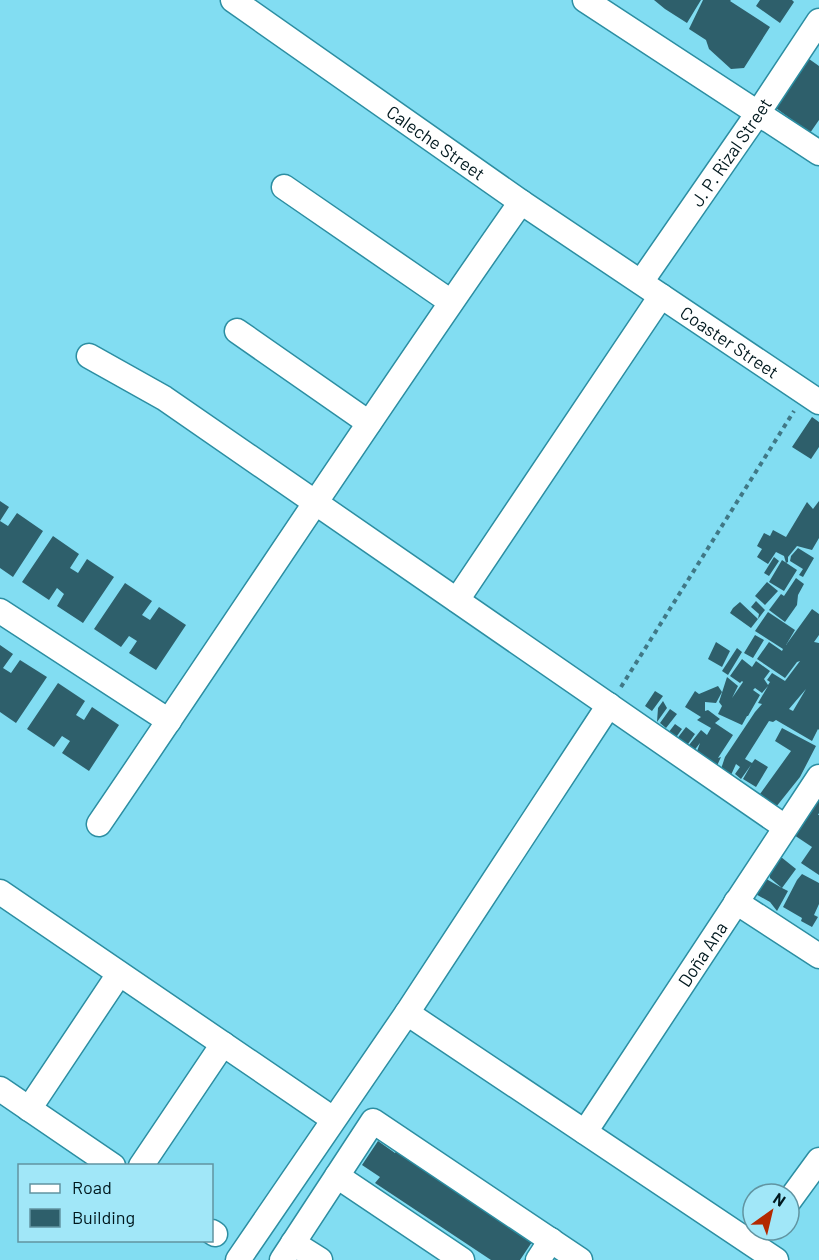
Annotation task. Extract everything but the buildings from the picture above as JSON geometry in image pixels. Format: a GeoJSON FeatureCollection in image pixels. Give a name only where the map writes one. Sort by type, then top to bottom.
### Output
{"type":"FeatureCollection","features":[{"type":"Feature","properties":{"kind":"street","name":"Caleche Street"},"geometry":{"type":"LineString","coordinates":[[233,0],[520,202],[641,282]]}},
{"type":"Feature","properties":{"kind":"street"},"geometry":{"type":"LineString","coordinates":[[585,0],[819,153]]}},
{"type":"Feature","properties":{"kind":"street","name":"J. P. Rizal Street"},"geometry":{"type":"LineString","coordinates":[[641,282],[819,21]]}},
{"type":"Feature","properties":{"kind":"street"},"geometry":{"type":"LineString","coordinates":[[284,187],[451,302]]}},
{"type":"Feature","properties":{"kind":"street"},"geometry":{"type":"LineString","coordinates":[[99,825],[315,502],[520,202]]}},
{"type":"Feature","properties":{"kind":"street","name":"Coaster Street"},"geometry":{"type":"LineString","coordinates":[[641,282],[812,398]]}},
{"type":"Feature","properties":{"kind":"street"},"geometry":{"type":"LineString","coordinates":[[457,600],[661,296]]}},
{"type":"Feature","properties":{"kind":"street"},"geometry":{"type":"LineString","coordinates":[[237,331],[369,423]]}},
{"type":"Feature","properties":{"kind":"street"},"geometry":{"type":"LineString","coordinates":[[89,356],[164,398],[785,827]]}},
{"type":"Feature","properties":{"kind":"street"},"geometry":{"type":"LineString","coordinates":[[0,611],[170,721]]}},
{"type":"Feature","properties":{"kind":"street"},"geometry":{"type":"LineString","coordinates":[[238,1260],[406,1013],[609,705]]}},
{"type":"Feature","properties":{"kind":"street","name":"Doña Ana"},"geometry":{"type":"LineString","coordinates":[[585,1132],[819,777]]}},
{"type":"Feature","properties":{"kind":"street"},"geometry":{"type":"LineString","coordinates":[[736,902],[819,956]]}},
{"type":"Feature","properties":{"kind":"street"},"geometry":{"type":"LineString","coordinates":[[4,903],[119,974],[333,1119]]}},
{"type":"Feature","properties":{"kind":"street"},"geometry":{"type":"LineString","coordinates":[[29,1109],[119,974]]}},
{"type":"Feature","properties":{"kind":"street"},"geometry":{"type":"LineString","coordinates":[[406,1013],[585,1132],[741,1225]]}},
{"type":"Feature","properties":{"kind":"street"},"geometry":{"type":"LineString","coordinates":[[142,1164],[223,1044]]}},
{"type":"Feature","properties":{"kind":"street"},"geometry":{"type":"LineString","coordinates":[[0,1089],[110,1164]]}},
{"type":"Feature","properties":{"kind":"street"},"geometry":{"type":"LineString","coordinates":[[320,1260],[288,1251],[373,1121],[544,1250],[579,1260]]}},
{"type":"Feature","properties":{"kind":"street"},"geometry":{"type":"LineString","coordinates":[[801,1185],[819,1160]]}},
{"type":"Feature","properties":{"kind":"street"},"geometry":{"type":"LineString","coordinates":[[337,1176],[462,1260]]}},
{"type":"Feature","properties":{"kind":"street"},"geometry":{"type":"LineString","coordinates":[[765,1242],[776,1260]]}},
{"type":"Feature","properties":{"kind":"path"},"geometry":{"type":"LineString","coordinates":[[609,705],[812,398]]}}]}
